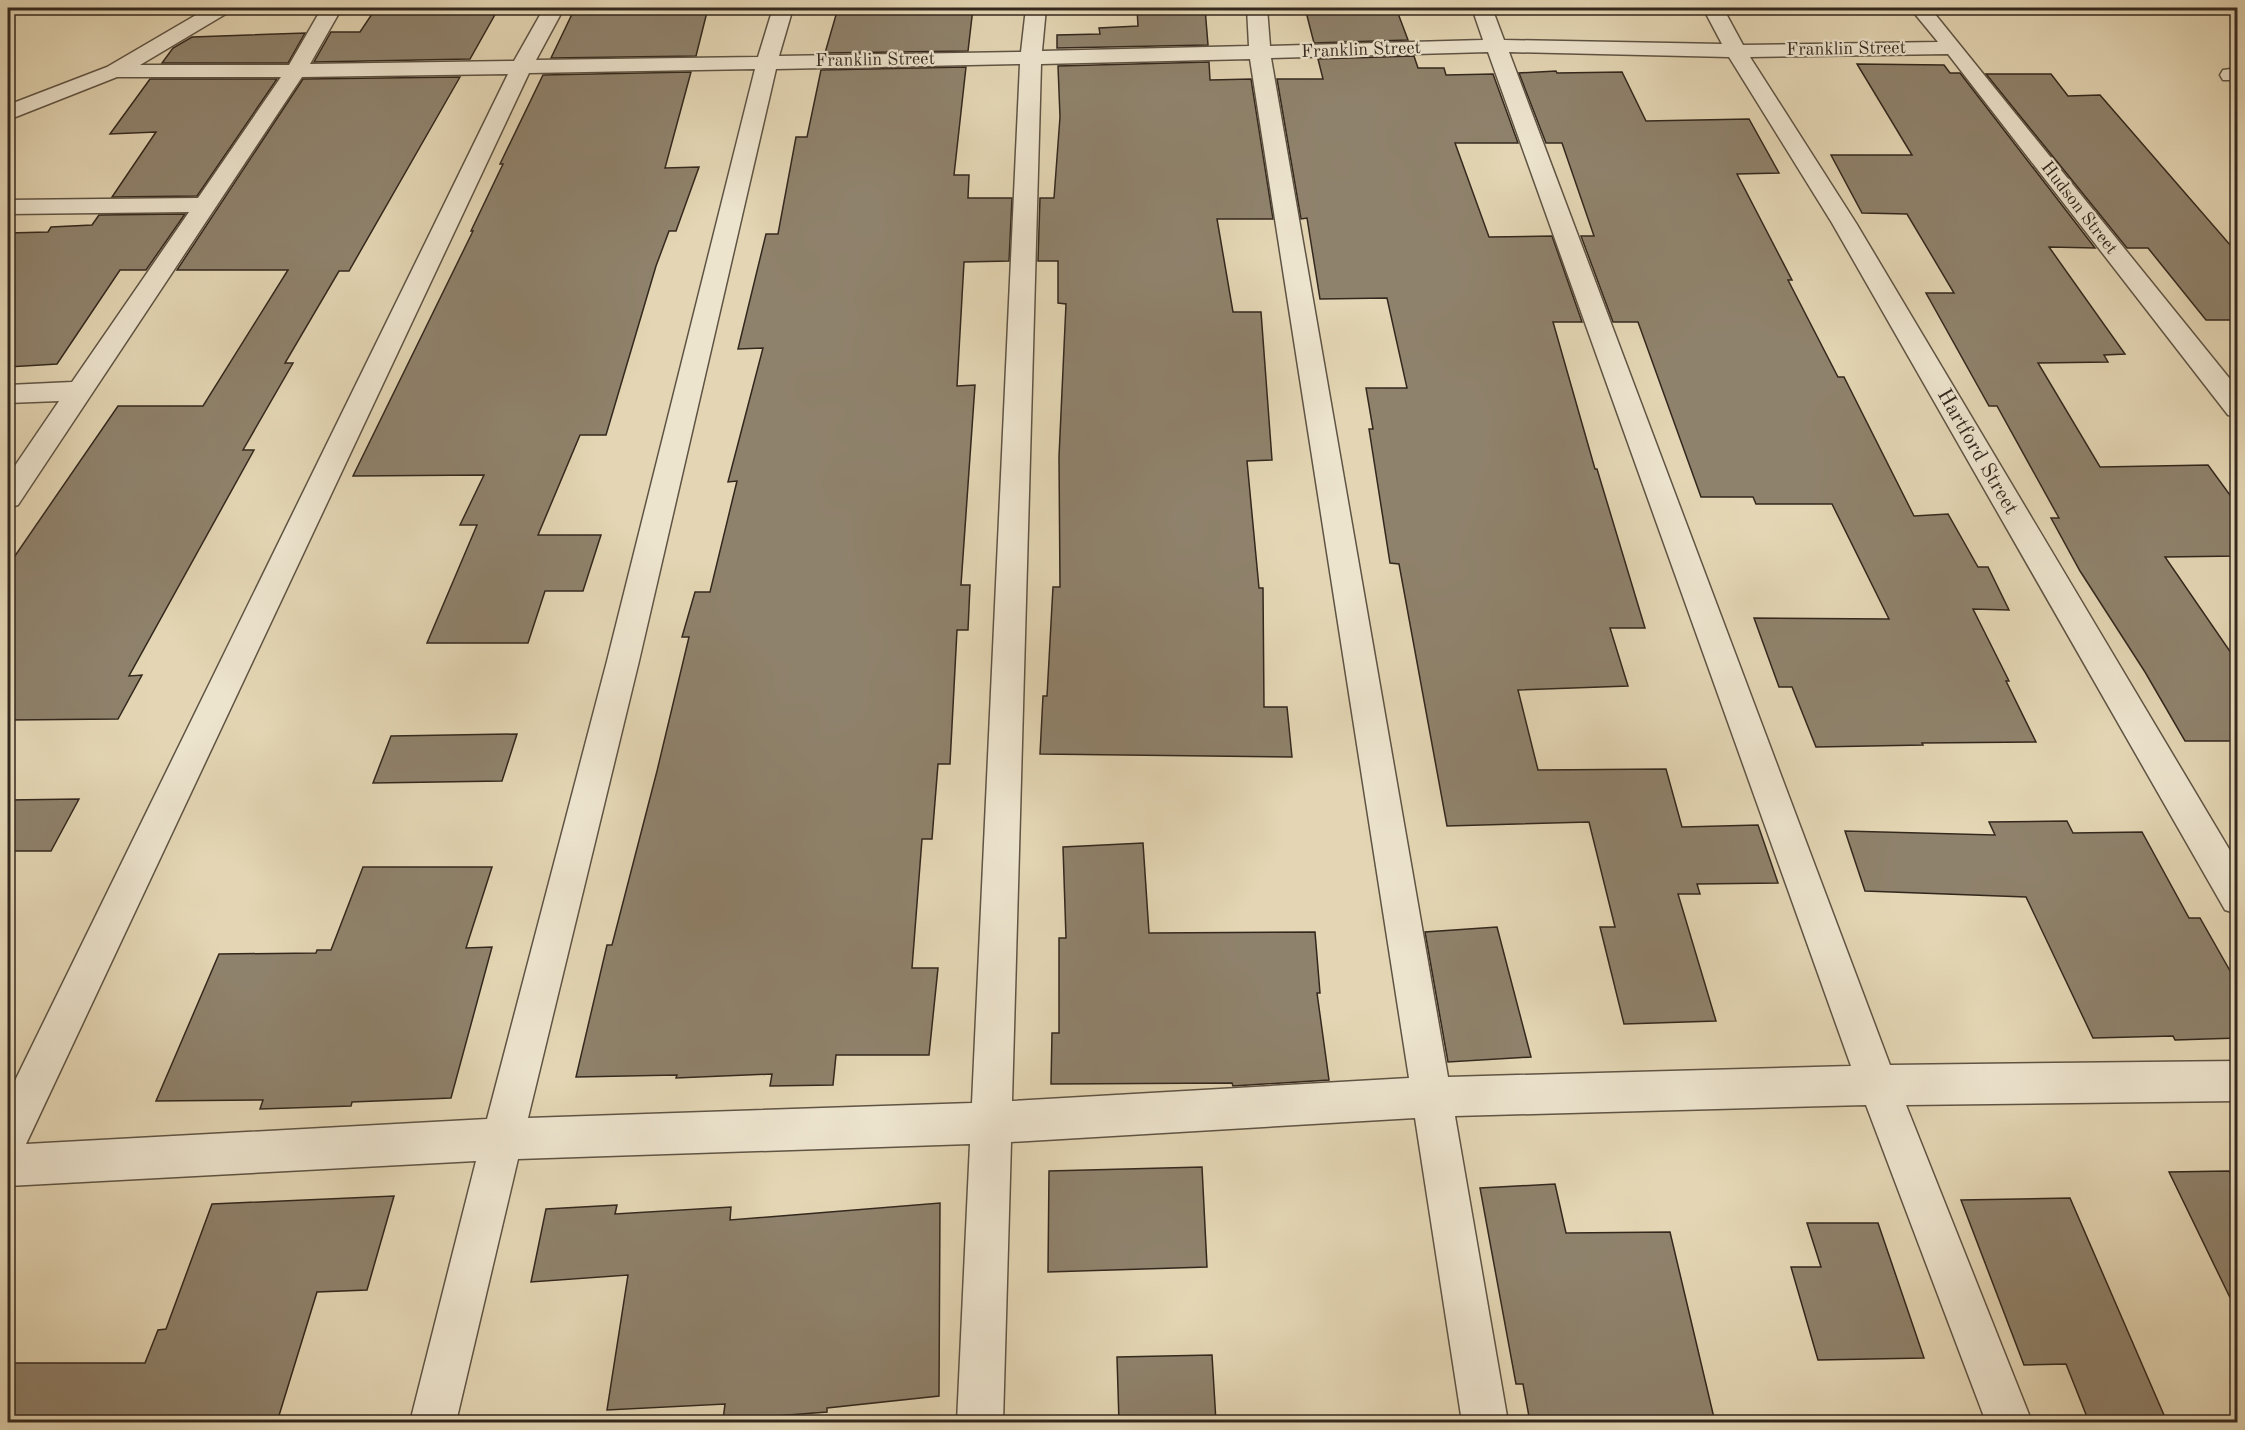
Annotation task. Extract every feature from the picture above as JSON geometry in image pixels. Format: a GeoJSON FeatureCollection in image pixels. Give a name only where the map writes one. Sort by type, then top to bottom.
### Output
{"type":"FeatureCollection","features":[{"type":"Feature","properties":{"kind":"street"},"geometry":{"type":"LineString","coordinates":[[8,113],[114,70],[222,8]]}},
{"type":"Feature","properties":{"kind":"street"},"geometry":{"type":"LineString","coordinates":[[8,498],[296,71],[329,13],[328,8]]}},
{"type":"Feature","properties":{"kind":"street"},"geometry":{"type":"LineString","coordinates":[[8,1138],[522,66],[554,8]]}},
{"type":"Feature","properties":{"kind":"street"},"geometry":{"type":"LineString","coordinates":[[433,1422],[626,650],[767,62],[783,8]]}},
{"type":"Feature","properties":{"kind":"street"},"geometry":{"type":"LineString","coordinates":[[980,1422],[1031,58],[1036,8]]}},
{"type":"Feature","properties":{"kind":"street"},"geometry":{"type":"LineString","coordinates":[[1257,8],[1260,53],[1485,1422]]}},
{"type":"Feature","properties":{"kind":"street"},"geometry":{"type":"LineString","coordinates":[[1482,8],[1878,1085],[2009,1422]]}},
{"type":"Feature","properties":{"kind":"street","name":"Hartford Street"},"geometry":{"type":"LineString","coordinates":[[1713,8],[1736,51],[1844,223],[2238,898]]}},
{"type":"Feature","properties":{"kind":"street","name":"Hudson Street"},"geometry":{"type":"LineString","coordinates":[[1920,8],[2238,408]]}},
{"type":"Feature","properties":{"kind":"street","name":"Franklin Street"},"geometry":{"type":"LineString","coordinates":[[114,70],[296,71],[1031,58],[1497,46],[1736,51],[1954,48]]}},
{"type":"Feature","properties":{"kind":"street"},"geometry":{"type":"LineString","coordinates":[[8,207],[206,205]]}},
{"type":"Feature","properties":{"kind":"street"},"geometry":{"type":"LineString","coordinates":[[8,394],[80,392]]}},
{"type":"Feature","properties":{"kind":"street"},"geometry":{"type":"LineString","coordinates":[[8,1166],[502,1139],[990,1123],[1430,1097],[1878,1085],[2238,1082]]}},
{"type":"Feature","properties":{"kind":"building"},"geometry":{"type":"Polygon","coordinates":[[[654,8],[708,8],[696,56],[551,58],[574,10],[653,10],[654,8]]]}},
{"type":"Feature","properties":{"kind":"building"},"geometry":{"type":"Polygon","coordinates":[[[838,8],[973,8],[968,51],[825,53],[838,8]]]}},
{"type":"Feature","properties":{"kind":"building"},"geometry":{"type":"Polygon","coordinates":[[[1137,8],[1205,8],[1208,45],[1057,48],[1057,35],[1100,34],[1099,28],[1138,26],[1137,8]]]}},
{"type":"Feature","properties":{"kind":"building"},"geometry":{"type":"Polygon","coordinates":[[[1305,8],[1396,8],[1408,40],[1314,43],[1305,8]]]}},
{"type":"Feature","properties":{"kind":"building"},"geometry":{"type":"Polygon","coordinates":[[[442,11],[497,11],[470,59],[314,62],[331,32],[360,32],[372,14],[440,14],[442,11]]]}},
{"type":"Feature","properties":{"kind":"building"},"geometry":{"type":"Polygon","coordinates":[[[305,33],[288,63],[162,63],[173,48],[192,37],[305,33]]]}},
{"type":"Feature","properties":{"kind":"building"},"geometry":{"type":"Polygon","coordinates":[[[1414,56],[1418,68],[1444,68],[1446,75],[1493,74],[1518,143],[1455,143],[1489,237],[1552,236],[1582,322],[1553,322],[1595,469],[1597,469],[1645,628],[1610,628],[1628,686],[1518,690],[1538,770],[1666,769],[1682,827],[1758,825],[1778,883],[1697,884],[1700,894],[1678,894],[1716,1021],[1624,1024],[1600,927],[1615,927],[1589,822],[1447,826],[1399,564],[1390,563],[1369,429],[1373,429],[1366,388],[1407,388],[1387,298],[1320,299],[1307,218],[1301,219],[1277,79],[1323,79],[1318,59],[1414,56]]]}},
{"type":"Feature","properties":{"kind":"building"},"geometry":{"type":"Polygon","coordinates":[[[1209,62],[1210,80],[1251,79],[1273,219],[1217,219],[1233,312],[1261,312],[1272,460],[1247,461],[1259,588],[1263,588],[1264,707],[1287,707],[1292,757],[1040,754],[1043,696],[1047,696],[1053,587],[1060,587],[1059,457],[1066,304],[1058,303],[1058,261],[1038,261],[1040,198],[1054,198],[1060,117],[1058,66],[1209,62]]]}},
{"type":"Feature","properties":{"kind":"building"},"geometry":{"type":"Polygon","coordinates":[[[1857,64],[1944,65],[1950,73],[1960,73],[2095,248],[2049,247],[2125,354],[2104,355],[2108,362],[2038,363],[2100,467],[2208,465],[2238,506],[2238,556],[2165,557],[2238,663],[2238,741],[2185,741],[2145,672],[2080,571],[2051,518],[2059,518],[1997,406],[1989,406],[1926,293],[1954,293],[1907,214],[1862,213],[1831,155],[1912,155],[1857,64]]]}},
{"type":"Feature","properties":{"kind":"building"},"geometry":{"type":"Polygon","coordinates":[[[966,67],[954,175],[969,175],[968,198],[1012,198],[1009,261],[964,262],[957,386],[975,385],[961,585],[970,585],[968,630],[957,630],[950,764],[938,764],[932,839],[922,839],[912,968],[938,968],[929,1055],[836,1055],[833,1085],[770,1086],[772,1074],[676,1078],[677,1075],[576,1077],[607,945],[612,945],[657,771],[689,637],[682,637],[695,592],[710,592],[737,481],[728,482],[763,348],[738,349],[766,234],[778,234],[796,137],[807,137],[821,70],[966,67]]]}},
{"type":"Feature","properties":{"kind":"building"},"geometry":{"type":"Polygon","coordinates":[[[1556,71],[1557,73],[1622,72],[1646,121],[1749,119],[1779,173],[1737,174],[1792,280],[1788,280],[1838,377],[1844,377],[1914,516],[1948,514],[1978,567],[1988,567],[2009,610],[1973,609],[2036,742],[1816,747],[1792,687],[1779,687],[1754,618],[1889,619],[1832,504],[1756,504],[1753,497],[1701,497],[1638,322],[1613,322],[1581,236],[1594,236],[1562,143],[1546,143],[1519,73],[1556,71]]]}},
{"type":"Feature","properties":{"kind":"building"},"geometry":{"type":"Polygon","coordinates":[[[691,72],[665,168],[699,167],[676,231],[669,231],[656,266],[606,435],[580,435],[538,535],[601,535],[583,591],[545,591],[528,643],[427,643],[477,525],[460,525],[484,475],[353,476],[473,231],[471,231],[503,164],[500,164],[543,75],[691,72]]]}},
{"type":"Feature","properties":{"kind":"building"},"geometry":{"type":"Polygon","coordinates":[[[1986,74],[2051,74],[2068,96],[2100,95],[2238,254],[2238,320],[2206,320],[2148,248],[2127,248],[1986,74]]]}},
{"type":"Feature","properties":{"kind":"building"},"geometry":{"type":"Polygon","coordinates":[[[460,77],[349,271],[339,271],[285,363],[293,363],[243,450],[254,450],[129,676],[142,675],[118,719],[8,720],[8,566],[118,406],[203,406],[288,270],[177,270],[303,79],[460,77]]]}},
{"type":"Feature","properties":{"kind":"building"},"geometry":{"type":"Polygon","coordinates":[[[150,79],[277,79],[197,196],[112,197],[156,132],[110,134],[150,79]]]}},
{"type":"Feature","properties":{"kind":"building"},"geometry":{"type":"Polygon","coordinates":[[[185,214],[146,270],[120,270],[57,364],[8,367],[8,233],[48,232],[51,227],[92,225],[99,215],[185,214]]]}},
{"type":"Feature","properties":{"kind":"building"},"geometry":{"type":"Polygon","coordinates":[[[517,734],[502,781],[373,783],[391,736],[517,734]]]}},
{"type":"Feature","properties":{"kind":"building"},"geometry":{"type":"Polygon","coordinates":[[[79,799],[51,851],[8,851],[8,800],[79,799]]]}},
{"type":"Feature","properties":{"kind":"building"},"geometry":{"type":"Polygon","coordinates":[[[2067,821],[2073,833],[2142,832],[2189,918],[2200,918],[2238,985],[2238,1038],[2175,1040],[2173,1036],[2093,1038],[2026,897],[1865,891],[1845,831],[1995,835],[1989,822],[2067,821]]]}},
{"type":"Feature","properties":{"kind":"building"},"geometry":{"type":"Polygon","coordinates":[[[1143,843],[1149,933],[1315,932],[1320,993],[1317,993],[1329,1080],[1233,1086],[1232,1083],[1051,1084],[1052,1033],[1059,1033],[1059,938],[1066,938],[1063,847],[1143,843]]]}},
{"type":"Feature","properties":{"kind":"building"},"geometry":{"type":"Polygon","coordinates":[[[363,867],[492,867],[466,948],[492,947],[451,1098],[352,1102],[351,1106],[260,1109],[263,1100],[156,1101],[219,954],[316,953],[317,950],[331,950],[363,867]]]}},
{"type":"Feature","properties":{"kind":"building"},"geometry":{"type":"Polygon","coordinates":[[[1497,927],[1531,1057],[1448,1062],[1425,932],[1497,927]]]}},
{"type":"Feature","properties":{"kind":"building"},"geometry":{"type":"Polygon","coordinates":[[[1202,1167],[1207,1267],[1048,1272],[1049,1171],[1202,1167]]]}},
{"type":"Feature","properties":{"kind":"building"},"geometry":{"type":"Polygon","coordinates":[[[2229,1171],[2238,1187],[2238,1314],[2169,1172],[2229,1171]]]}},
{"type":"Feature","properties":{"kind":"building"},"geometry":{"type":"Polygon","coordinates":[[[1555,1184],[1566,1233],[1670,1232],[1715,1422],[1530,1422],[1523,1384],[1516,1384],[1480,1188],[1555,1184]]]}},
{"type":"Feature","properties":{"kind":"building"},"geometry":{"type":"Polygon","coordinates":[[[394,1196],[367,1290],[317,1292],[277,1422],[8,1422],[8,1363],[145,1363],[158,1330],[166,1329],[212,1204],[394,1196]]]}},
{"type":"Feature","properties":{"kind":"building"},"geometry":{"type":"Polygon","coordinates":[[[2070,1198],[2167,1422],[2089,1422],[2066,1364],[2024,1365],[1961,1200],[2070,1198]]]}},
{"type":"Feature","properties":{"kind":"building"},"geometry":{"type":"Polygon","coordinates":[[[940,1203],[939,1396],[827,1408],[827,1412],[723,1420],[725,1404],[607,1410],[628,1275],[531,1282],[546,1209],[617,1205],[615,1214],[731,1207],[730,1220],[940,1203]]]}},
{"type":"Feature","properties":{"kind":"building"},"geometry":{"type":"Polygon","coordinates":[[[1807,1223],[1878,1223],[1924,1358],[1818,1360],[1791,1267],[1821,1267],[1807,1223]]]}},
{"type":"Feature","properties":{"kind":"building"},"geometry":{"type":"Polygon","coordinates":[[[1212,1355],[1216,1422],[1119,1422],[1117,1357],[1212,1355]]]}}]}
